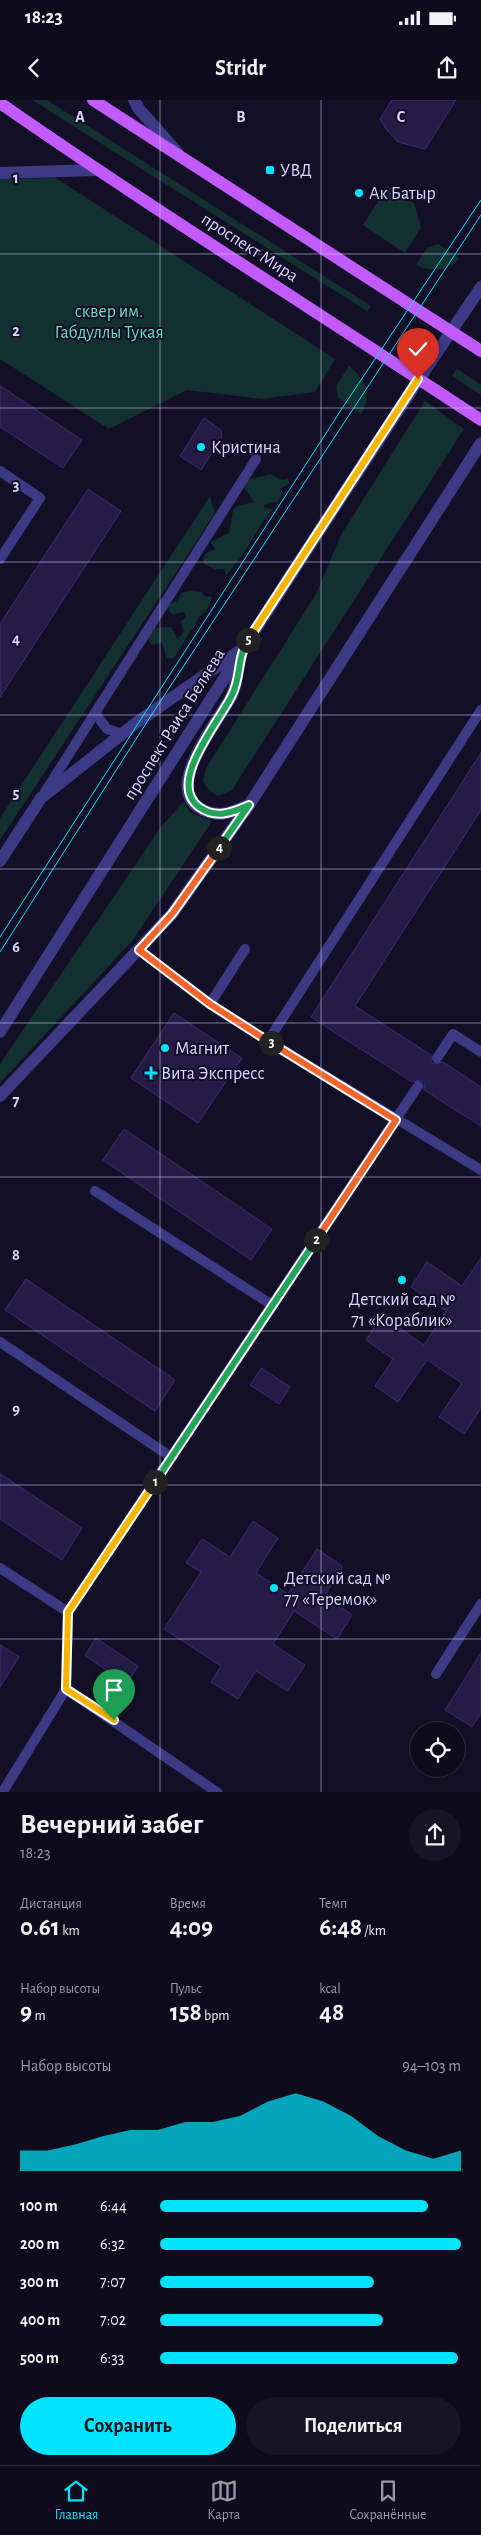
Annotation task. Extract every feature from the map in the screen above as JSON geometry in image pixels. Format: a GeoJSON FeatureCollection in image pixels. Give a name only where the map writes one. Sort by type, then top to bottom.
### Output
{"type":"FeatureCollection","features":[{"type":"Feature","properties":{"kind":"main road"},"geometry":{"type":"LineString","coordinates":[[93,100],[481,351]]}},
{"type":"Feature","properties":{"kind":"main road","name":"проспект Мира"},"geometry":{"type":"LineString","coordinates":[[0,103],[96,170],[246,265],[481,420]]}},
{"type":"Feature","properties":{"kind":"street"},"geometry":{"type":"LineString","coordinates":[[134,100],[139,109],[179,154]]}},
{"type":"Feature","properties":{"kind":"street"},"geometry":{"type":"LineString","coordinates":[[0,172],[96,170]]}},
{"type":"Feature","properties":{"kind":"street","name":"проспект Раиса Беляева"},"geometry":{"type":"LineString","coordinates":[[0,1032],[241,650],[418,379],[481,287]]}},
{"type":"Feature","properties":{"kind":"street"},"geometry":{"type":"LineString","coordinates":[[0,1096],[172,914],[249,805],[481,443]]}},
{"type":"Feature","properties":{"kind":"street"},"geometry":{"type":"LineString","coordinates":[[0,861],[41,798],[123,734],[241,650]]}},
{"type":"Feature","properties":{"kind":"street"},"geometry":{"type":"LineString","coordinates":[[241,650],[233,693],[188,771],[188,790],[194,803],[206,812],[225,815],[249,805]]}},
{"type":"Feature","properties":{"kind":"lane"},"geometry":{"type":"LineString","coordinates":[[41,798],[256,459]]}},
{"type":"Feature","properties":{"kind":"lane"},"geometry":{"type":"LineString","coordinates":[[0,471],[40,498],[0,559]]}},
{"type":"Feature","properties":{"kind":"lane"},"geometry":{"type":"LineString","coordinates":[[268,1041],[481,710]]}},
{"type":"Feature","properties":{"kind":"lane"},"geometry":{"type":"LineString","coordinates":[[95,713],[107,729],[123,734]]}},
{"type":"Feature","properties":{"kind":"lane"},"geometry":{"type":"LineString","coordinates":[[210,1004],[245,949]]}},
{"type":"Feature","properties":{"kind":"lane"},"geometry":{"type":"LineString","coordinates":[[139,950],[210,1004],[396,1120],[481,1170]]}},
{"type":"Feature","properties":{"kind":"lane"},"geometry":{"type":"LineString","coordinates":[[437,1058],[453,1034],[481,1052]]}},
{"type":"Feature","properties":{"kind":"lane"},"geometry":{"type":"LineString","coordinates":[[2,1792],[66,1689],[68,1612],[418,1086]]}},
{"type":"Feature","properties":{"kind":"lane"},"geometry":{"type":"LineString","coordinates":[[95,1191],[272,1305]]}},
{"type":"Feature","properties":{"kind":"lane"},"geometry":{"type":"LineString","coordinates":[[0,1342],[171,1457]]}},
{"type":"Feature","properties":{"kind":"lane"},"geometry":{"type":"LineString","coordinates":[[0,1568],[68,1612]]}},
{"type":"Feature","properties":{"kind":"lane"},"geometry":{"type":"LineString","coordinates":[[436,1674],[481,1604]]}},
{"type":"Feature","properties":{"kind":"lane"},"geometry":{"type":"LineString","coordinates":[[66,1689],[218,1792]]}},
{"type":"Feature","properties":{"kind":"green space"},"geometry":{"type":"Polygon","coordinates":[[[32,100],[47,100],[371,306],[367,311],[32,100]]]}},
{"type":"Feature","properties":{"kind":"green space","name":"сквер им. Габдуллы Тукая"},"geometry":{"type":"Polygon","coordinates":[[[56,178],[335,359],[315,392],[262,399],[187,390],[109,429],[0,359],[0,179],[56,178]]]}},
{"type":"Feature","properties":{"kind":"green space"},"geometry":{"type":"Polygon","coordinates":[[[388,186],[414,203],[421,227],[405,253],[363,225],[388,186]]]}},
{"type":"Feature","properties":{"kind":"green space"},"geometry":{"type":"Polygon","coordinates":[[[438,244],[459,258],[455,263],[445,268],[433,270],[416,265],[427,248],[438,244]]]}},
{"type":"Feature","properties":{"kind":"green space"},"geometry":{"type":"Polygon","coordinates":[[[349,366],[359,376],[366,388],[365,407],[361,414],[338,398],[336,386],[349,366]]]}},
{"type":"Feature","properties":{"kind":"green space"},"geometry":{"type":"Polygon","coordinates":[[[457,369],[481,385],[481,395],[452,376],[457,369]]]}},
{"type":"Feature","properties":{"kind":"green space"},"geometry":{"type":"Polygon","coordinates":[[[425,401],[464,429],[232,790],[218,796],[211,792],[203,782],[206,768],[316,594],[341,535],[425,401]]]}},
{"type":"Feature","properties":{"kind":"green space"},"geometry":{"type":"Polygon","coordinates":[[[270,474],[282,480],[288,479],[289,484],[280,489],[283,493],[277,502],[263,505],[265,508],[273,509],[267,519],[263,520],[234,566],[226,575],[224,569],[215,569],[204,564],[205,554],[215,549],[210,542],[229,533],[233,510],[237,506],[254,502],[243,486],[250,479],[270,474]]]}},
{"type":"Feature","properties":{"kind":"green space"},"geometry":{"type":"Polygon","coordinates":[[[210,496],[215,513],[0,840],[0,818],[210,496]]]}},
{"type":"Feature","properties":{"kind":"green space"},"geometry":{"type":"Polygon","coordinates":[[[190,591],[202,592],[204,596],[212,597],[204,613],[199,617],[174,658],[167,659],[162,643],[151,645],[148,638],[154,628],[171,627],[177,638],[183,634],[184,630],[180,622],[186,617],[184,612],[173,614],[169,611],[168,605],[177,601],[182,593],[190,591]]]}},
{"type":"Feature","properties":{"kind":"green space"},"geometry":{"type":"Polygon","coordinates":[[[183,802],[191,813],[212,821],[132,941],[0,1083],[0,1064],[161,827],[183,802]]]}},
{"type":"Feature","properties":{"kind":"building"},"geometry":{"type":"Polygon","coordinates":[[[392,100],[456,100],[425,149],[398,142],[386,129],[380,119],[392,100]]]}},
{"type":"Feature","properties":{"kind":"building"},"geometry":{"type":"Polygon","coordinates":[[[0,386],[82,440],[63,468],[0,427],[0,386]]]}},
{"type":"Feature","properties":{"kind":"building","name":"Кристина"},"geometry":{"type":"Polygon","coordinates":[[[204,418],[221,430],[222,437],[201,470],[180,456],[204,418]]]}},
{"type":"Feature","properties":{"kind":"building"},"geometry":{"type":"Polygon","coordinates":[[[88,489],[121,511],[0,697],[0,624],[88,489]]]}},
{"type":"Feature","properties":{"kind":"building"},"geometry":{"type":"Polygon","coordinates":[[[481,753],[481,810],[355,1006],[431,1055],[431,1061],[434,1064],[443,1062],[481,1087],[481,1126],[424,1090],[424,1083],[421,1080],[412,1082],[311,1017],[481,753]]]}},
{"type":"Feature","properties":{"kind":"building"},"geometry":{"type":"Polygon","coordinates":[[[174,1013],[242,1058],[198,1123],[131,1078],[174,1013]]]}},
{"type":"Feature","properties":{"kind":"building"},"geometry":{"type":"Polygon","coordinates":[[[124,1129],[272,1229],[251,1260],[103,1160],[124,1129]]]}},
{"type":"Feature","properties":{"kind":"building"},"geometry":{"type":"Polygon","coordinates":[[[481,1258],[481,1408],[464,1434],[439,1417],[462,1383],[427,1360],[398,1402],[375,1386],[393,1359],[366,1340],[382,1316],[424,1345],[446,1311],[411,1287],[427,1262],[462,1286],[481,1258]]]}},
{"type":"Feature","properties":{"kind":"building"},"geometry":{"type":"Polygon","coordinates":[[[26,1279],[175,1380],[155,1411],[5,1310],[26,1279]]]}},
{"type":"Feature","properties":{"kind":"building"},"geometry":{"type":"Polygon","coordinates":[[[261,1368],[290,1387],[279,1404],[250,1385],[261,1368]]]}},
{"type":"Feature","properties":{"kind":"building"},"geometry":{"type":"Polygon","coordinates":[[[0,1474],[82,1528],[62,1560],[0,1519],[0,1474]]]}},
{"type":"Feature","properties":{"kind":"building"},"geometry":{"type":"Polygon","coordinates":[[[253,1521],[278,1538],[256,1573],[288,1594],[317,1549],[343,1567],[324,1596],[352,1615],[337,1639],[294,1611],[273,1644],[305,1665],[288,1691],[256,1671],[238,1699],[211,1682],[221,1666],[164,1629],[201,1572],[186,1563],[202,1539],[230,1557],[253,1521]]]}},
{"type":"Feature","properties":{"kind":"building"},"geometry":{"type":"Polygon","coordinates":[[[96,1638],[138,1666],[127,1683],[85,1656],[96,1638]]]}},
{"type":"Feature","properties":{"kind":"building"},"geometry":{"type":"Polygon","coordinates":[[[0,1645],[19,1657],[0,1687],[0,1645]]]}},
{"type":"Feature","properties":{"kind":"building"},"geometry":{"type":"Polygon","coordinates":[[[481,1653],[481,1713],[472,1727],[445,1710],[481,1653]]]}},
{"type":"Feature","properties":{"kind":"tram line"},"geometry":{"type":"LineString","coordinates":[[0,937],[343,407],[481,200]]}},
{"type":"Feature","properties":{"kind":"tram line"},"geometry":{"type":"LineString","coordinates":[[0,952],[154,711],[481,215]]}},
{"type":"Feature","properties":{"kind":"place","name":"УВД"},"geometry":{"type":"Point","coordinates":[270,170]}},
{"type":"Feature","properties":{"kind":"place","name":"Ак Батыр"},"geometry":{"type":"Point","coordinates":[359,193]}},
{"type":"Feature","properties":{"kind":"place","name":"Кристина"},"geometry":{"type":"Point","coordinates":[201,447]}},
{"type":"Feature","properties":{"kind":"place","name":"Магнит"},"geometry":{"type":"Point","coordinates":[165,1048]}},
{"type":"Feature","properties":{"kind":"place","name":"Вита Экспресс"},"geometry":{"type":"Point","coordinates":[151,1073]}},
{"type":"Feature","properties":{"kind":"place","name":"Детский сад № 71 «Кораблик»"},"geometry":{"type":"Point","coordinates":[402,1280]}},
{"type":"Feature","properties":{"kind":"place","name":"Детский сад № 77 «Теремок»"},"geometry":{"type":"Point","coordinates":[274,1588]}},
{"type":"Feature","properties":{"kind":"route"},"geometry":{"type":"LineString","coordinates":[[114,1720],[66,1689],[68,1612],[396,1120],[210,1004],[139,950],[172,914],[249,805],[225,815],[206,812],[194,803],[188,790],[188,771],[233,693],[241,650],[418,379]]}}]}
